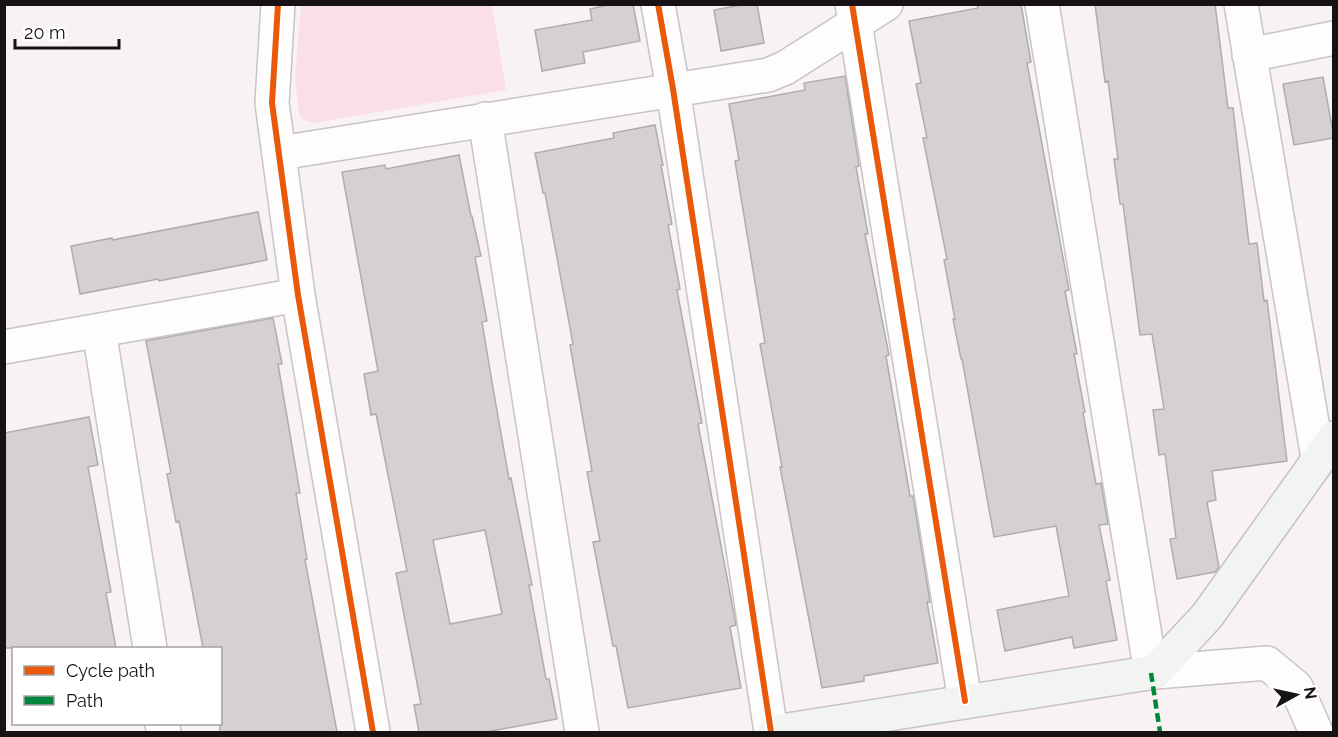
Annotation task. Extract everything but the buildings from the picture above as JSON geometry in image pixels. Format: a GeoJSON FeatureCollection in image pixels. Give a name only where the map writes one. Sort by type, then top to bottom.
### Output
{"type":"FeatureCollection","features":[{"type":"Feature","properties":{"kind":"street"},"geometry":{"type":"LineString","coordinates":[[278,4],[272,104],[298,295],[373,732]]}},
{"type":"Feature","properties":{"kind":"street"},"geometry":{"type":"LineString","coordinates":[[658,4],[773,732],[1153,672],[1267,663],[1296,687],[1316,732]]}},
{"type":"Feature","properties":{"kind":"street"},"geometry":{"type":"LineString","coordinates":[[280,153],[768,75],[785,68],[854,15],[886,4]]}},
{"type":"Feature","properties":{"kind":"street"},"geometry":{"type":"LineString","coordinates":[[1042,4],[1153,672]]}},
{"type":"Feature","properties":{"kind":"street"},"geometry":{"type":"LineString","coordinates":[[1153,672],[1207,616],[1326,448],[1240,4]]}},
{"type":"Feature","properties":{"kind":"street"},"geometry":{"type":"LineString","coordinates":[[854,15],[966,702]]}},
{"type":"Feature","properties":{"kind":"street"},"geometry":{"type":"LineString","coordinates":[[1249,55],[1334,38]]}},
{"type":"Feature","properties":{"kind":"street"},"geometry":{"type":"LineString","coordinates":[[485,119],[582,732]]}},
{"type":"Feature","properties":{"kind":"street"},"geometry":{"type":"LineString","coordinates":[[4,347],[298,295]]}},
{"type":"Feature","properties":{"kind":"street"},"geometry":{"type":"LineString","coordinates":[[99,330],[150,647]]}},
{"type":"Feature","properties":{"kind":"shaded area"},"geometry":{"type":"Polygon","coordinates":[[[301,5],[492,5],[506,90],[314,123],[304,120],[299,114],[295,79],[301,5]]]}},
{"type":"Feature","properties":{"kind":"marked path"},"geometry":{"type":"LineString","coordinates":[[1151,673],[1160,732]]}},
{"type":"Feature","properties":{"kind":"cycle path"},"geometry":{"type":"LineString","coordinates":[[278,4],[272,103],[298,295],[373,732]]}},
{"type":"Feature","properties":{"kind":"cycle path"},"geometry":{"type":"LineString","coordinates":[[658,4],[771,732]]}},
{"type":"Feature","properties":{"kind":"cycle path"},"geometry":{"type":"LineString","coordinates":[[852,4],[965,701]]}}]}
